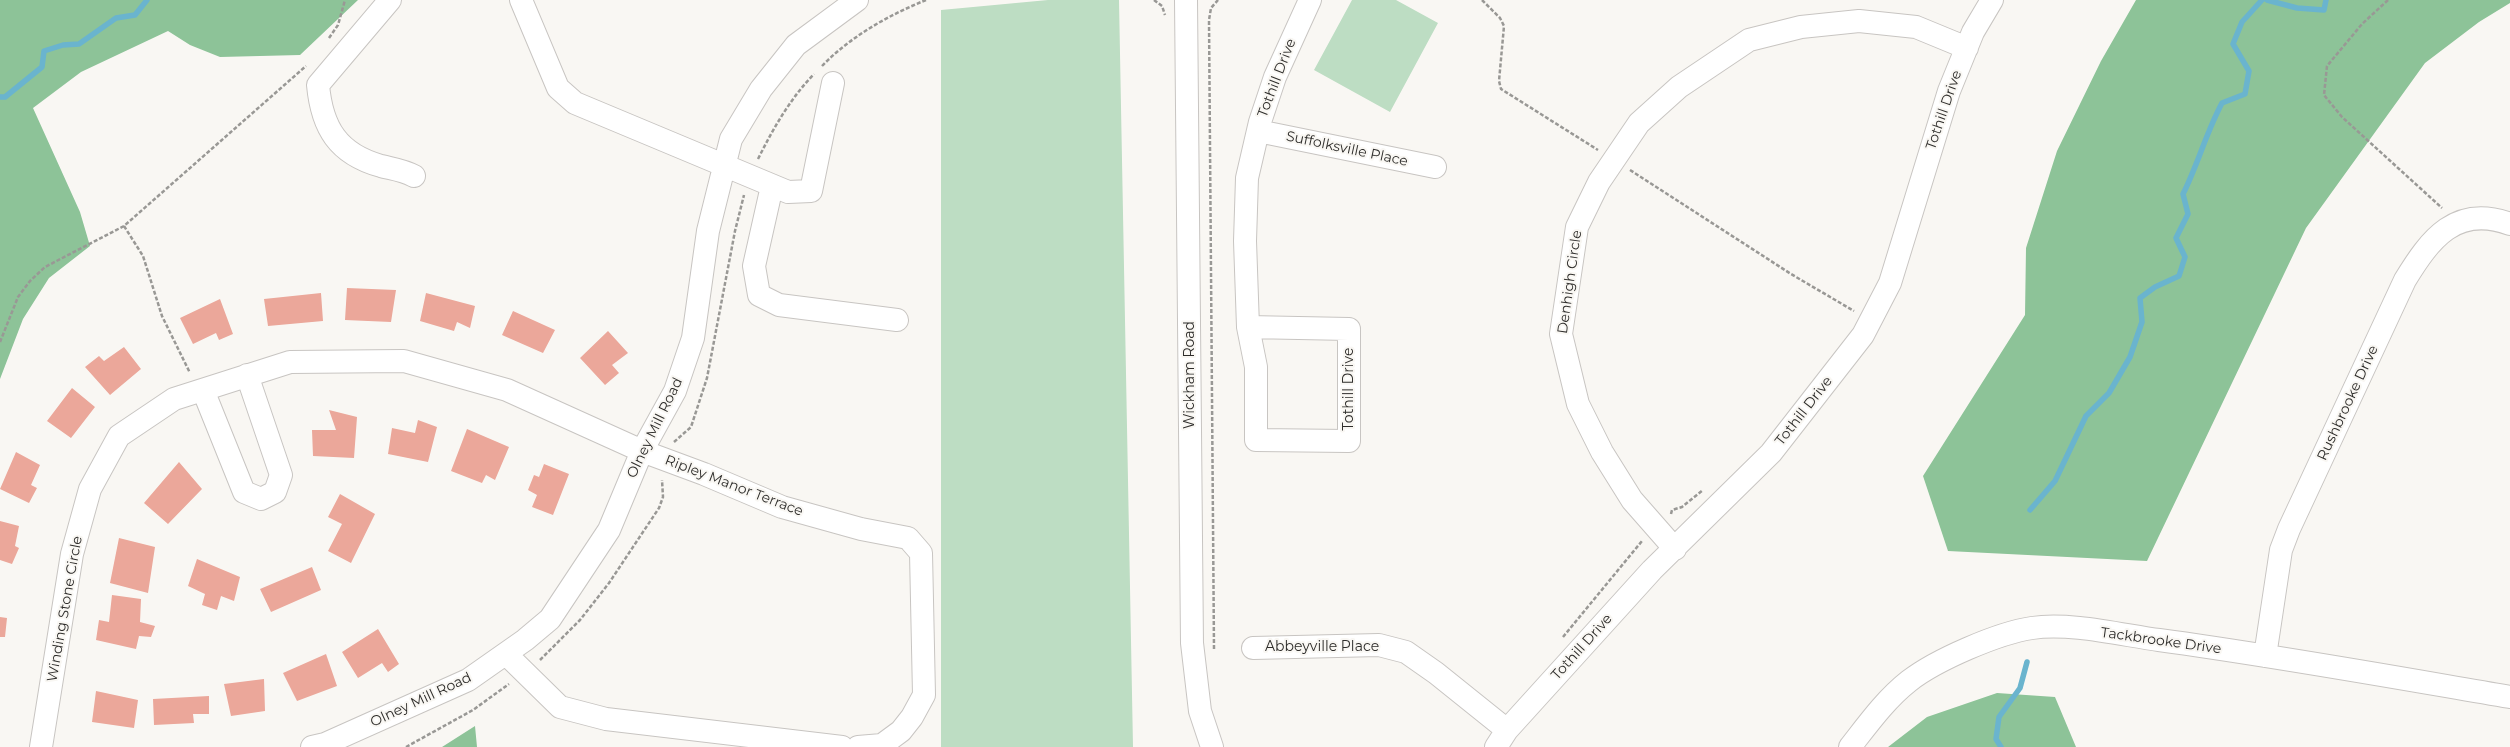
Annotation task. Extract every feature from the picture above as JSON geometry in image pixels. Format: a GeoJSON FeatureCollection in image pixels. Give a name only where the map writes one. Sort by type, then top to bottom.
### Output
{"type":"FeatureCollection","features":[{"type":"Feature","properties":{"kind":"street"},"geometry":{"type":"LineString","coordinates":[[390,0],[318,85],[319,104],[329,130],[350,153],[381,166],[404,170],[414,176]]}},
{"type":"Feature","properties":{"kind":"street"},"geometry":{"type":"LineString","coordinates":[[521,0],[558,88],[575,103],[788,192],[811,191],[833,83]]}},
{"type":"Feature","properties":{"kind":"street","name":"Olney Mill Road"},"geometry":{"type":"LineString","coordinates":[[312,747],[325,744],[468,680],[506,654],[550,619],[609,530],[642,451],[675,391],[692,338],[708,231],[731,139],[761,89],[792,50],[857,0]]}},
{"type":"Feature","properties":{"kind":"street","name":"Wickham Road"},"geometry":{"type":"LineString","coordinates":[[1186,0],[1192,643],[1200,711],[1212,747]]}},
{"type":"Feature","properties":{"kind":"street","name":"Tothill Drive"},"geometry":{"type":"LineString","coordinates":[[1248,327],[1349,329],[1349,441],[1256,440],[1256,367],[1248,327],[1245,241],[1247,178],[1258,130],[1275,77],[1310,0]]}},
{"type":"Feature","properties":{"kind":"street","name":"Tothill Drive"},"geometry":{"type":"LineString","coordinates":[[1502,738],[1647,575],[1771,453],[1863,335],[1890,282],[1939,120],[1967,48],[1992,0]]}},
{"type":"Feature","properties":{"kind":"street","name":"Denhigh Circle"},"geometry":{"type":"LineString","coordinates":[[1675,549],[1632,500],[1602,452],[1578,404],[1561,334],[1577,227],[1599,182],[1638,123],[1679,87],[1749,40],[1801,26],[1859,22],[1916,27],[1967,48]]}},
{"type":"Feature","properties":{"kind":"street","name":"Suffolksville Place"},"geometry":{"type":"LineString","coordinates":[[1258,130],[1435,167]]}},
{"type":"Feature","properties":{"kind":"street"},"geometry":{"type":"LineString","coordinates":[[772,186],[754,266],[759,295],[779,305],[897,320]]}},
{"type":"Feature","properties":{"kind":"street","name":"Rushbrooke Drive"},"geometry":{"type":"LineString","coordinates":[[2265,656],[2282,550],[2289,529],[2405,280],[2424,249],[2439,233],[2458,223],[2476,219],[2492,218],[2510,224]]}},
{"type":"Feature","properties":{"kind":"street","name":"Winding Stone Circle"},"geometry":{"type":"LineString","coordinates":[[41,747],[72,554],[90,489],[119,436],[174,399],[290,362],[404,361],[507,390],[642,451]]}},
{"type":"Feature","properties":{"kind":"street"},"geometry":{"type":"LineString","coordinates":[[201,390],[244,492],[261,499],[275,492],[281,475],[247,375]]}},
{"type":"Feature","properties":{"kind":"street","name":"Ripley Manor Terrace"},"geometry":{"type":"LineString","coordinates":[[642,451],[704,474],[782,507],[861,529],[908,538],[921,553],[924,695],[912,717],[901,731],[882,745],[858,747]]}},
{"type":"Feature","properties":{"kind":"street","name":"Tackbrooke Drive"},"geometry":{"type":"LineString","coordinates":[[1850,747],[1882,707],[1909,681],[1940,662],[1982,644],[2032,628],[2056,626],[2265,656],[2510,697]]}},
{"type":"Feature","properties":{"kind":"street","name":"Abbeyville Place"},"geometry":{"type":"LineString","coordinates":[[1253,648],[1379,645],[1406,652],[1436,673],[1502,738]]}},
{"type":"Feature","properties":{"kind":"street"},"geometry":{"type":"LineString","coordinates":[[506,654],[560,707],[606,719],[842,747]]}},
{"type":"Feature","properties":{"kind":"path"},"geometry":{"type":"LineString","coordinates":[[327,42],[338,25],[345,0]]}},
{"type":"Feature","properties":{"kind":"path"},"geometry":{"type":"LineString","coordinates":[[1214,650],[1209,20],[1211,8],[1218,0]]}},
{"type":"Feature","properties":{"kind":"path"},"geometry":{"type":"LineString","coordinates":[[1482,0],[1500,18],[1504,26],[1499,81],[1501,89],[1791,274],[1856,312]]}},
{"type":"Feature","properties":{"kind":"path"},"geometry":{"type":"LineString","coordinates":[[2388,0],[2362,24],[2327,66],[2324,95],[2342,117],[2458,223]]}},
{"type":"Feature","properties":{"kind":"path"},"geometry":{"type":"LineString","coordinates":[[0,342],[18,297],[30,281],[45,267],[124,226],[308,64]]}},
{"type":"Feature","properties":{"kind":"path"},"geometry":{"type":"LineString","coordinates":[[124,226],[143,256],[162,316],[201,390]]}},
{"type":"Feature","properties":{"kind":"path"},"geometry":{"type":"LineString","coordinates":[[1853,318],[1859,306]]}},
{"type":"Feature","properties":{"kind":"path"},"geometry":{"type":"LineString","coordinates":[[1560,640],[1605,584],[1634,552],[1639,542],[1646,540],[1658,529],[1671,516],[1672,510],[1682,507],[1709,485]]}},
{"type":"Feature","properties":{"kind":"green space"},"geometry":{"type":"Polygon","coordinates":[[[0,0],[358,0],[300,55],[220,57],[190,45],[168,31],[81,72],[33,108],[80,212],[90,246],[49,278],[23,319],[0,379],[0,0]]]}},
{"type":"Feature","properties":{"kind":"green space"},"geometry":{"type":"Polygon","coordinates":[[[1048,0],[1119,0],[1133,747],[941,747],[941,10],[1048,0]]]}},
{"type":"Feature","properties":{"kind":"green space"},"geometry":{"type":"Polygon","coordinates":[[[1352,0],[1396,0],[1438,23],[1390,112],[1314,70],[1352,0]]]}},
{"type":"Feature","properties":{"kind":"green space"},"geometry":{"type":"Polygon","coordinates":[[[2136,0],[2510,0],[2510,3],[2479,22],[2425,63],[2306,228],[2147,561],[1948,551],[1923,476],[2025,315],[2026,248],[2057,151],[2101,61],[2136,0]]]}},
{"type":"Feature","properties":{"kind":"green space"},"geometry":{"type":"Polygon","coordinates":[[[1997,693],[2055,697],[2076,747],[1888,747],[1927,717],[1997,693]]]}},
{"type":"Feature","properties":{"kind":"green space"},"geometry":{"type":"Polygon","coordinates":[[[475,726],[477,747],[442,747],[475,726]]]}},
{"type":"Feature","properties":{"kind":"building"},"geometry":{"type":"Polygon","coordinates":[[[347,288],[396,290],[391,322],[345,320],[347,288]]]}},
{"type":"Feature","properties":{"kind":"building"},"geometry":{"type":"Polygon","coordinates":[[[321,293],[323,321],[268,326],[264,299],[321,293]]]}},
{"type":"Feature","properties":{"kind":"building"},"geometry":{"type":"Polygon","coordinates":[[[426,293],[475,306],[470,328],[457,322],[454,331],[420,321],[426,293]]]}},
{"type":"Feature","properties":{"kind":"building"},"geometry":{"type":"Polygon","coordinates":[[[220,299],[233,334],[219,340],[216,333],[193,344],[180,318],[220,299]]]}},
{"type":"Feature","properties":{"kind":"building"},"geometry":{"type":"Polygon","coordinates":[[[513,311],[555,330],[543,353],[502,335],[513,311]]]}},
{"type":"Feature","properties":{"kind":"building"},"geometry":{"type":"Polygon","coordinates":[[[608,331],[628,353],[612,365],[619,373],[605,385],[580,358],[608,331]]]}},
{"type":"Feature","properties":{"kind":"building"},"geometry":{"type":"Polygon","coordinates":[[[124,347],[141,369],[110,395],[85,367],[99,356],[104,361],[124,347]]]}},
{"type":"Feature","properties":{"kind":"building"},"geometry":{"type":"Polygon","coordinates":[[[72,388],[95,407],[71,438],[47,421],[72,388]]]}},
{"type":"Feature","properties":{"kind":"building"},"geometry":{"type":"Polygon","coordinates":[[[329,410],[357,417],[354,458],[313,456],[312,430],[336,430],[329,410]]]}},
{"type":"Feature","properties":{"kind":"building"},"geometry":{"type":"Polygon","coordinates":[[[418,420],[437,427],[428,462],[388,454],[392,428],[415,433],[418,420]]]}},
{"type":"Feature","properties":{"kind":"building"},"geometry":{"type":"Polygon","coordinates":[[[467,429],[509,447],[495,480],[486,475],[482,483],[451,471],[467,429]]]}},
{"type":"Feature","properties":{"kind":"building"},"geometry":{"type":"Polygon","coordinates":[[[16,452],[40,465],[31,485],[37,488],[29,503],[0,489],[16,452]]]}},
{"type":"Feature","properties":{"kind":"building"},"geometry":{"type":"Polygon","coordinates":[[[179,462],[202,489],[168,524],[144,503],[179,462]]]}},
{"type":"Feature","properties":{"kind":"building"},"geometry":{"type":"Polygon","coordinates":[[[544,464],[569,474],[553,515],[532,507],[537,495],[528,490],[534,475],[539,477],[544,464]]]}},
{"type":"Feature","properties":{"kind":"building"},"geometry":{"type":"Polygon","coordinates":[[[340,494],[375,514],[351,563],[328,551],[342,524],[328,517],[340,494]]]}},
{"type":"Feature","properties":{"kind":"building"},"geometry":{"type":"Polygon","coordinates":[[[0,521],[19,526],[15,546],[19,548],[12,564],[0,560],[0,521]]]}},
{"type":"Feature","properties":{"kind":"building"},"geometry":{"type":"Polygon","coordinates":[[[119,538],[155,547],[148,593],[110,583],[119,538]]]}},
{"type":"Feature","properties":{"kind":"building"},"geometry":{"type":"Polygon","coordinates":[[[197,559],[240,577],[234,601],[221,596],[217,610],[202,605],[205,594],[188,586],[197,559]]]}},
{"type":"Feature","properties":{"kind":"building"},"geometry":{"type":"Polygon","coordinates":[[[312,567],[321,590],[271,612],[260,589],[312,567]]]}},
{"type":"Feature","properties":{"kind":"building"},"geometry":{"type":"Polygon","coordinates":[[[112,595],[141,599],[140,622],[155,626],[151,637],[139,636],[136,649],[96,640],[99,620],[109,622],[112,595]]]}},
{"type":"Feature","properties":{"kind":"building"},"geometry":{"type":"Polygon","coordinates":[[[0,617],[7,618],[5,637],[0,637],[0,617]]]}},
{"type":"Feature","properties":{"kind":"building"},"geometry":{"type":"Polygon","coordinates":[[[378,629],[399,664],[388,672],[382,663],[358,678],[342,652],[378,629]]]}},
{"type":"Feature","properties":{"kind":"building"},"geometry":{"type":"Polygon","coordinates":[[[326,654],[337,686],[297,701],[283,673],[326,654]]]}},
{"type":"Feature","properties":{"kind":"building"},"geometry":{"type":"Polygon","coordinates":[[[264,679],[265,711],[231,716],[224,684],[264,679]]]}},
{"type":"Feature","properties":{"kind":"building"},"geometry":{"type":"Polygon","coordinates":[[[96,691],[138,700],[134,728],[92,722],[96,691]]]}},
{"type":"Feature","properties":{"kind":"building"},"geometry":{"type":"Polygon","coordinates":[[[209,696],[209,714],[193,714],[194,723],[154,725],[153,699],[209,696]]]}},
{"type":"Feature","properties":{"kind":"waterway"},"geometry":{"type":"LineString","coordinates":[[0,97],[5,97],[42,67],[44,51],[63,45],[79,44],[116,18],[135,15],[147,0]]}},
{"type":"Feature","properties":{"kind":"waterway"},"geometry":{"type":"LineString","coordinates":[[2030,510],[2055,481],[2086,416],[2109,393],[2130,357],[2142,322],[2140,298],[2155,287],[2179,276],[2185,257],[2176,238],[2188,214],[2183,194],[2222,103],[2245,94],[2249,71],[2233,44],[2242,22],[2262,0]]}},
{"type":"Feature","properties":{"kind":"waterway"},"geometry":{"type":"LineString","coordinates":[[2267,0],[2297,8],[2324,10],[2326,0]]}},
{"type":"Feature","properties":{"kind":"waterway"},"geometry":{"type":"LineString","coordinates":[[2001,747],[1996,739],[1999,717],[2020,688],[2027,662]]}}]}
